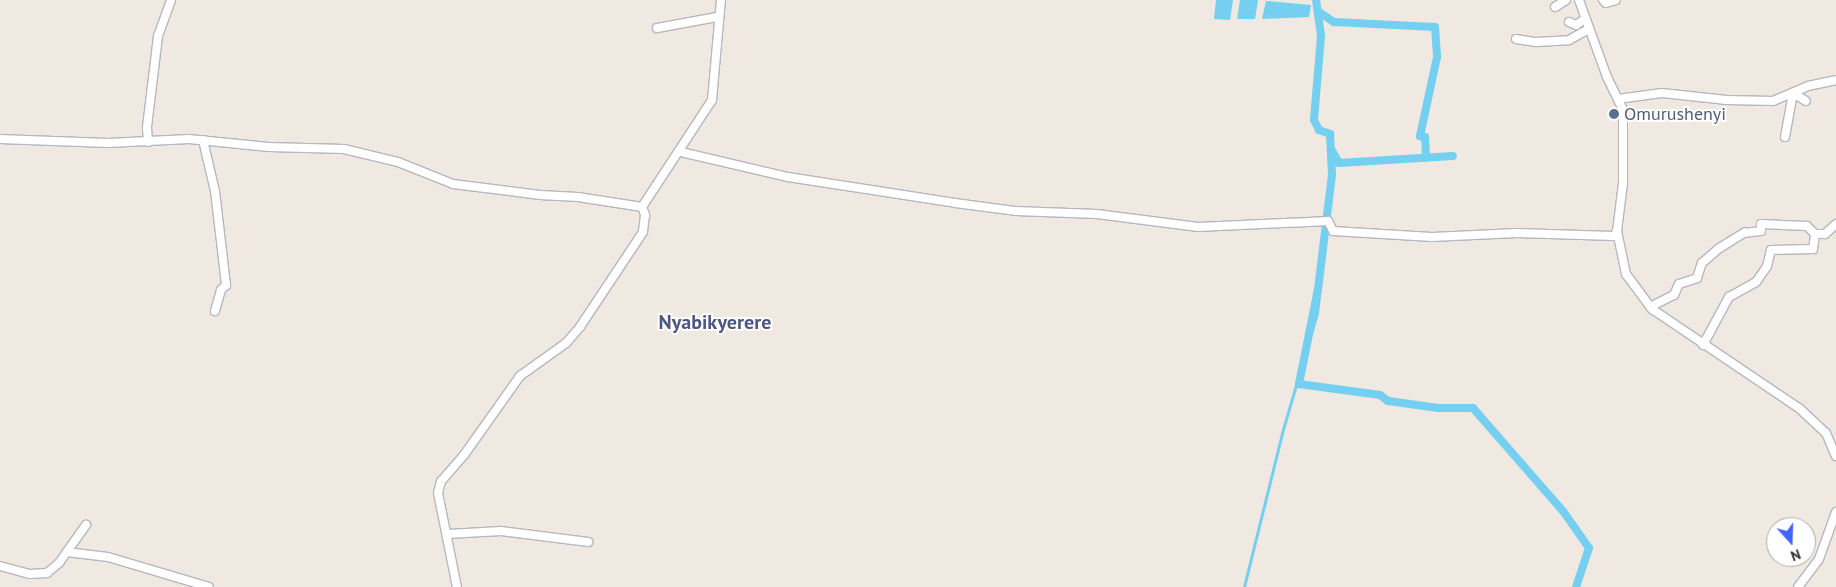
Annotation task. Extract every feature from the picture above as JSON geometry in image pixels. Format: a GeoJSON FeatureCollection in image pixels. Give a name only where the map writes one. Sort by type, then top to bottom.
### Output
{"type":"FeatureCollection","features":[{"type":"Feature","properties":{"kind":"street"},"geometry":{"type":"LineString","coordinates":[[148,142],[147,127],[158,36],[171,0]]}},
{"type":"Feature","properties":{"kind":"street"},"geometry":{"type":"LineString","coordinates":[[642,208],[681,152],[712,100],[717,17],[721,0]]}},
{"type":"Feature","properties":{"kind":"street"},"geometry":{"type":"LineString","coordinates":[[1555,7],[1566,0]]}},
{"type":"Feature","properties":{"kind":"street"},"geometry":{"type":"LineString","coordinates":[[1579,0],[1618,99],[1625,124],[1617,231],[1626,274],[1650,307],[1703,345],[1799,408],[1826,433],[1836,438]]}},
{"type":"Feature","properties":{"kind":"street"},"geometry":{"type":"LineString","coordinates":[[1602,0],[1606,3],[1616,0]]}},
{"type":"Feature","properties":{"kind":"street"},"geometry":{"type":"LineString","coordinates":[[657,28],[717,17]]}},
{"type":"Feature","properties":{"kind":"street"},"geometry":{"type":"LineString","coordinates":[[1569,22],[1576,25],[1585,19]]}},
{"type":"Feature","properties":{"kind":"street"},"geometry":{"type":"LineString","coordinates":[[1516,39],[1536,42],[1568,40],[1589,29]]}},
{"type":"Feature","properties":{"kind":"street"},"geometry":{"type":"LineString","coordinates":[[1618,99],[1662,93],[1727,100],[1773,101],[1836,80]]}},
{"type":"Feature","properties":{"kind":"street"},"geometry":{"type":"LineString","coordinates":[[1793,93],[1806,101]]}},
{"type":"Feature","properties":{"kind":"street"},"geometry":{"type":"LineString","coordinates":[[1785,136],[1793,93]]}},
{"type":"Feature","properties":{"kind":"street"},"geometry":{"type":"LineString","coordinates":[[0,140],[148,142],[203,140],[344,149],[398,162],[453,184],[540,195],[578,197],[642,208]]}},
{"type":"Feature","properties":{"kind":"street"},"geometry":{"type":"LineString","coordinates":[[203,140],[215,191],[226,285],[221,290],[215,312]]}},
{"type":"Feature","properties":{"kind":"street"},"geometry":{"type":"LineString","coordinates":[[681,152],[788,177],[954,203],[1016,211],[1096,214],[1198,227],[1328,221],[1333,231],[1432,237],[1501,234],[1614,236],[1617,231]]}},
{"type":"Feature","properties":{"kind":"street"},"geometry":{"type":"LineString","coordinates":[[457,587],[448,534],[438,493],[441,481],[464,455],[520,376],[566,343],[580,327],[642,232],[645,215],[642,208]]}},
{"type":"Feature","properties":{"kind":"street"},"geometry":{"type":"LineString","coordinates":[[1650,307],[1674,295],[1679,284],[1697,278],[1702,263],[1718,249],[1744,233],[1760,231],[1761,224],[1807,226],[1816,234],[1826,234],[1836,224]]}},
{"type":"Feature","properties":{"kind":"street"},"geometry":{"type":"LineString","coordinates":[[1703,345],[1729,297],[1756,282],[1767,266],[1771,250],[1813,249],[1816,234]]}},
{"type":"Feature","properties":{"kind":"street"},"geometry":{"type":"LineString","coordinates":[[1826,433],[1836,456]]}},
{"type":"Feature","properties":{"kind":"street"},"geometry":{"type":"LineString","coordinates":[[1798,587],[1819,559],[1836,512]]}},
{"type":"Feature","properties":{"kind":"street"},"geometry":{"type":"LineString","coordinates":[[0,566],[30,574],[47,573],[67,552],[86,525]]}},
{"type":"Feature","properties":{"kind":"street"},"geometry":{"type":"LineString","coordinates":[[448,534],[501,531],[588,542]]}},
{"type":"Feature","properties":{"kind":"street"},"geometry":{"type":"LineString","coordinates":[[67,552],[108,557],[209,587]]}},
{"type":"Feature","properties":{"kind":"water"},"geometry":{"type":"Polygon","coordinates":[[[1216,0],[1233,0],[1230,20],[1214,19],[1216,0]]]}},
{"type":"Feature","properties":{"kind":"water"},"geometry":{"type":"Polygon","coordinates":[[[1240,0],[1258,0],[1255,19],[1237,19],[1240,0]]]}},
{"type":"Feature","properties":{"kind":"water"},"geometry":{"type":"Polygon","coordinates":[[[1266,1],[1311,5],[1309,17],[1262,19],[1266,1]]]}},
{"type":"Feature","properties":{"kind":"waterway"},"geometry":{"type":"LineString","coordinates":[[1316,0],[1321,36],[1314,120],[1319,130],[1330,134],[1332,175],[1318,289],[1299,384],[1380,395],[1388,401],[1439,408],[1473,408],[1563,511],[1589,548],[1576,587]]}},
{"type":"Feature","properties":{"kind":"waterway"},"geometry":{"type":"LineString","coordinates":[[1319,12],[1334,22],[1435,27],[1437,57],[1420,136],[1425,137],[1426,158]]}},
{"type":"Feature","properties":{"kind":"waterway"},"geometry":{"type":"LineString","coordinates":[[1331,149],[1339,163],[1453,156]]}},
{"type":"Feature","properties":{"kind":"waterway"},"geometry":{"type":"LineString","coordinates":[[1244,587],[1282,433],[1317,313],[1325,245]]}},
{"type":"Feature","properties":{"kind":"place","name":"Omurushenyi"},"geometry":{"type":"Point","coordinates":[1614,114]}},
{"type":"Feature","properties":{"kind":"district","name":"Nyabikyerere"},"geometry":{"type":"Point","coordinates":[715,322]}}]}
